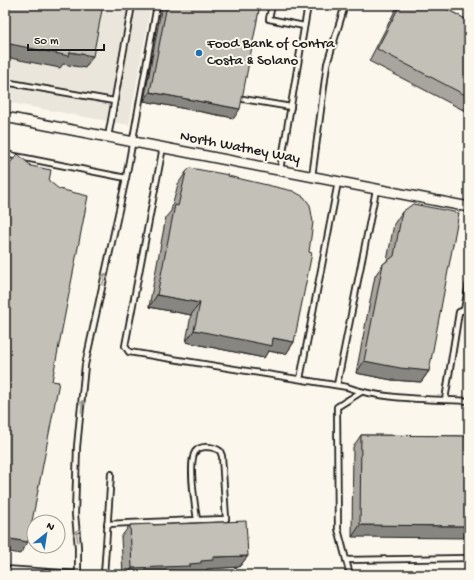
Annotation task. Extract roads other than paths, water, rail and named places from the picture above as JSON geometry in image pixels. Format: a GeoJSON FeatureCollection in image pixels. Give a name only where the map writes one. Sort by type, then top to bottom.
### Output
{"type":"FeatureCollection","features":[{"type":"Feature","properties":{"kind":"street","name":"North Watney Way"},"geometry":{"type":"LineString","coordinates":[[5,117],[469,207]]}},
{"type":"Feature","properties":{"kind":"lane"},"geometry":{"type":"LineString","coordinates":[[108,137],[132,5]]}},
{"type":"Feature","properties":{"kind":"lane"},"geometry":{"type":"LineString","coordinates":[[5,569],[78,575],[78,547],[75,514],[77,447],[85,365],[126,178],[157,5]]}},
{"type":"Feature","properties":{"kind":"lane"},"geometry":{"type":"LineString","coordinates":[[272,5],[269,19],[304,26]]}},
{"type":"Feature","properties":{"kind":"lane"},"geometry":{"type":"LineString","coordinates":[[280,170],[308,5]]}},
{"type":"Feature","properties":{"kind":"lane"},"geometry":{"type":"LineString","coordinates":[[312,176],[327,64],[345,5]]}},
{"type":"Feature","properties":{"kind":"lane"},"geometry":{"type":"LineString","coordinates":[[5,82],[114,101]]}},
{"type":"Feature","properties":{"kind":"lane"},"geometry":{"type":"LineString","coordinates":[[243,99],[291,107]]}},
{"type":"Feature","properties":{"kind":"lane"},"geometry":{"type":"LineString","coordinates":[[163,147],[125,346],[129,352],[337,385],[361,392],[469,401]]}},
{"type":"Feature","properties":{"kind":"lane"},"geometry":{"type":"LineString","coordinates":[[5,154],[126,178]]}},
{"type":"Feature","properties":{"kind":"lane"},"geometry":{"type":"LineString","coordinates":[[300,379],[338,182]]}},
{"type":"Feature","properties":{"kind":"lane"},"geometry":{"type":"LineString","coordinates":[[337,385],[376,190]]}},
{"type":"Feature","properties":{"kind":"lane"},"geometry":{"type":"LineString","coordinates":[[445,400],[459,312],[464,310],[469,283]]}},
{"type":"Feature","properties":{"kind":"lane"},"geometry":{"type":"LineString","coordinates":[[350,575],[338,529],[337,407],[361,392]]}},
{"type":"Feature","properties":{"kind":"lane"},"geometry":{"type":"LineString","coordinates":[[107,524],[226,519],[222,456],[220,452],[212,447],[199,448],[195,452],[193,459],[192,479],[197,520]]}},
{"type":"Feature","properties":{"kind":"lane"},"geometry":{"type":"LineString","coordinates":[[104,575],[111,474]]}},
{"type":"Feature","properties":{"kind":"lane"},"geometry":{"type":"LineString","coordinates":[[346,560],[469,558]]}},
{"type":"Feature","properties":{"kind":"place","name":"Food Bank of Contra Costa & Solano"},"geometry":{"type":"Point","coordinates":[199,53]}}]}
